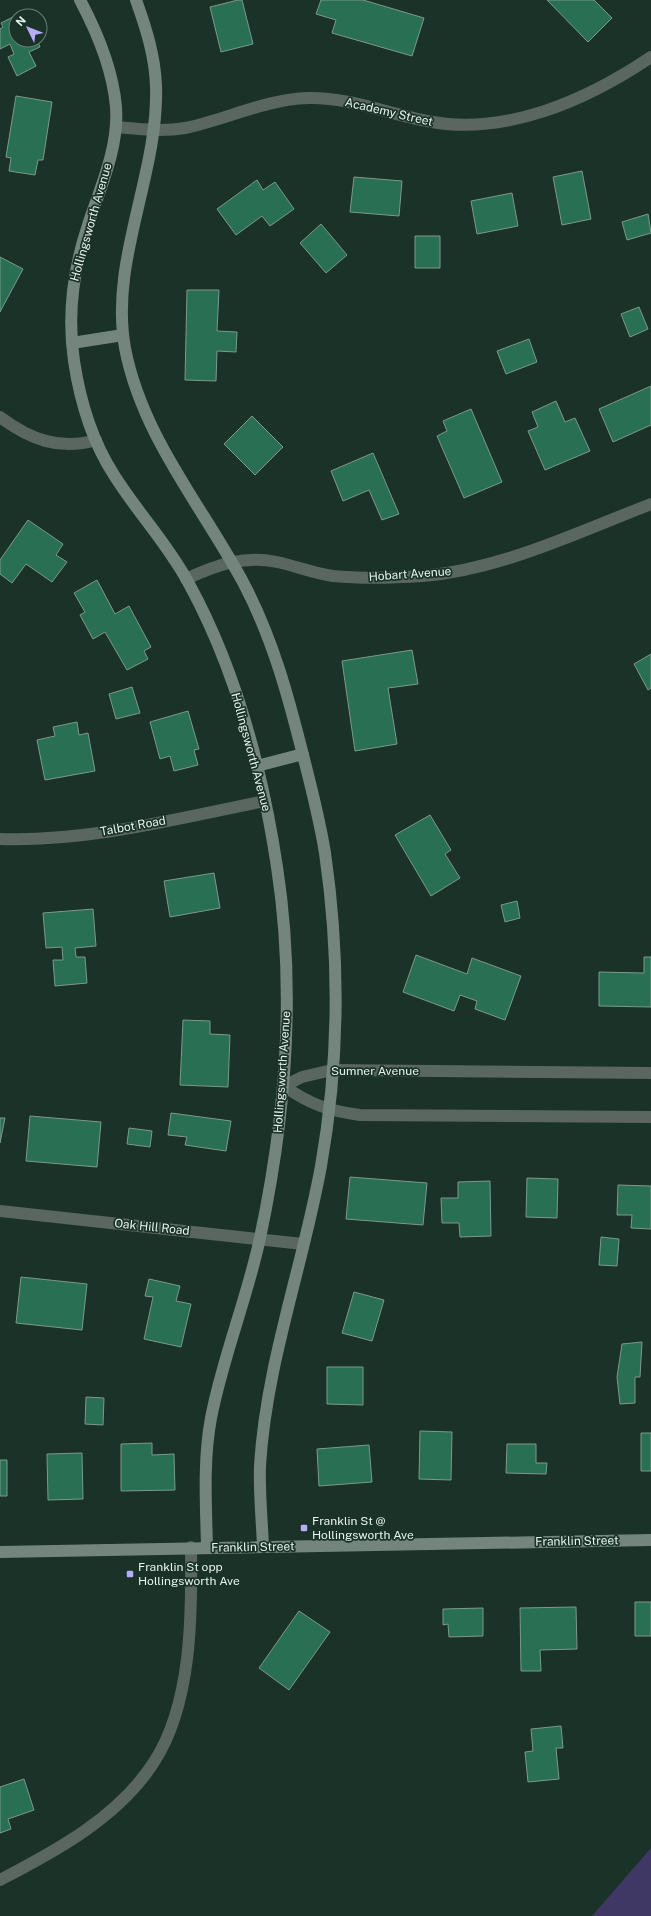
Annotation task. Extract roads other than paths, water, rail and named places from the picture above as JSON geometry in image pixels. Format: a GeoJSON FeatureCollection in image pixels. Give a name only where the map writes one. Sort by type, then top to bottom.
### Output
{"type":"FeatureCollection","features":[{"type":"Feature","properties":{"kind":"street","name":"Hollingsworth Avenue"},"geometry":{"type":"LineString","coordinates":[[80,0],[92,24],[108,68],[116,107],[116,127],[107,170],[87,227],[76,268],[71,303],[72,343],[80,391],[96,440],[116,478],[160,536],[186,579],[211,629],[232,680],[257,766],[265,801],[277,868],[284,923],[287,983],[284,1086],[279,1135],[260,1239],[222,1371],[211,1421],[206,1476],[208,1547]]}},
{"type":"Feature","properties":{"kind":"street"},"geometry":{"type":"LineString","coordinates":[[136,0],[150,43],[154,65],[156,97],[154,131],[122,298],[123,335],[130,370],[145,412],[166,456],[232,561],[255,605],[272,649],[303,754],[324,851],[334,931],[335,1010],[329,1110],[320,1170],[275,1367],[265,1420],[260,1468],[263,1546]]}},
{"type":"Feature","properties":{"kind":"street","name":"Academy Street"},"geometry":{"type":"LineString","coordinates":[[116,127],[154,131],[184,128],[260,106],[308,98],[345,102],[448,125],[496,124],[521,118],[576,98],[609,82],[651,57]]}},
{"type":"Feature","properties":{"kind":"street"},"geometry":{"type":"LineString","coordinates":[[72,343],[123,335]]}},
{"type":"Feature","properties":{"kind":"street"},"geometry":{"type":"LineString","coordinates":[[0,417],[20,430],[53,444],[68,446],[96,440]]}},
{"type":"Feature","properties":{"kind":"street","name":"Hobart Avenue"},"geometry":{"type":"LineString","coordinates":[[186,579],[232,561],[248,559],[263,560],[314,573],[352,577],[399,577],[450,572],[525,552],[651,504]]}},
{"type":"Feature","properties":{"kind":"street"},"geometry":{"type":"LineString","coordinates":[[257,766],[303,754]]}},
{"type":"Feature","properties":{"kind":"street","name":"Talbot Road"},"geometry":{"type":"LineString","coordinates":[[0,839],[59,837],[108,831],[265,801]]}},
{"type":"Feature","properties":{"kind":"street","name":"Sumner Avenue"},"geometry":{"type":"LineString","coordinates":[[284,1086],[302,1077],[332,1070],[651,1073]]}},
{"type":"Feature","properties":{"kind":"street"},"geometry":{"type":"LineString","coordinates":[[284,1086],[299,1097],[329,1110],[375,1116],[651,1117]]}},
{"type":"Feature","properties":{"kind":"street","name":"Oak Hill Road"},"geometry":{"type":"LineString","coordinates":[[0,1211],[303,1244]]}},
{"type":"Feature","properties":{"kind":"street","name":"Franklin Street"},"geometry":{"type":"LineString","coordinates":[[0,1552],[651,1540]]}},
{"type":"Feature","properties":{"kind":"street"},"geometry":{"type":"LineString","coordinates":[[0,1880],[49,1854],[83,1832],[130,1792],[154,1762],[164,1745],[172,1726],[183,1680],[190,1623],[191,1548]]}},
{"type":"Feature","properties":{"kind":"place","name":"Franklin St @ Hollingsworth Ave"},"geometry":{"type":"Point","coordinates":[304,1528]}},
{"type":"Feature","properties":{"kind":"place","name":"Franklin St opp Hollingsworth Ave"},"geometry":{"type":"Point","coordinates":[130,1574]}}]}
